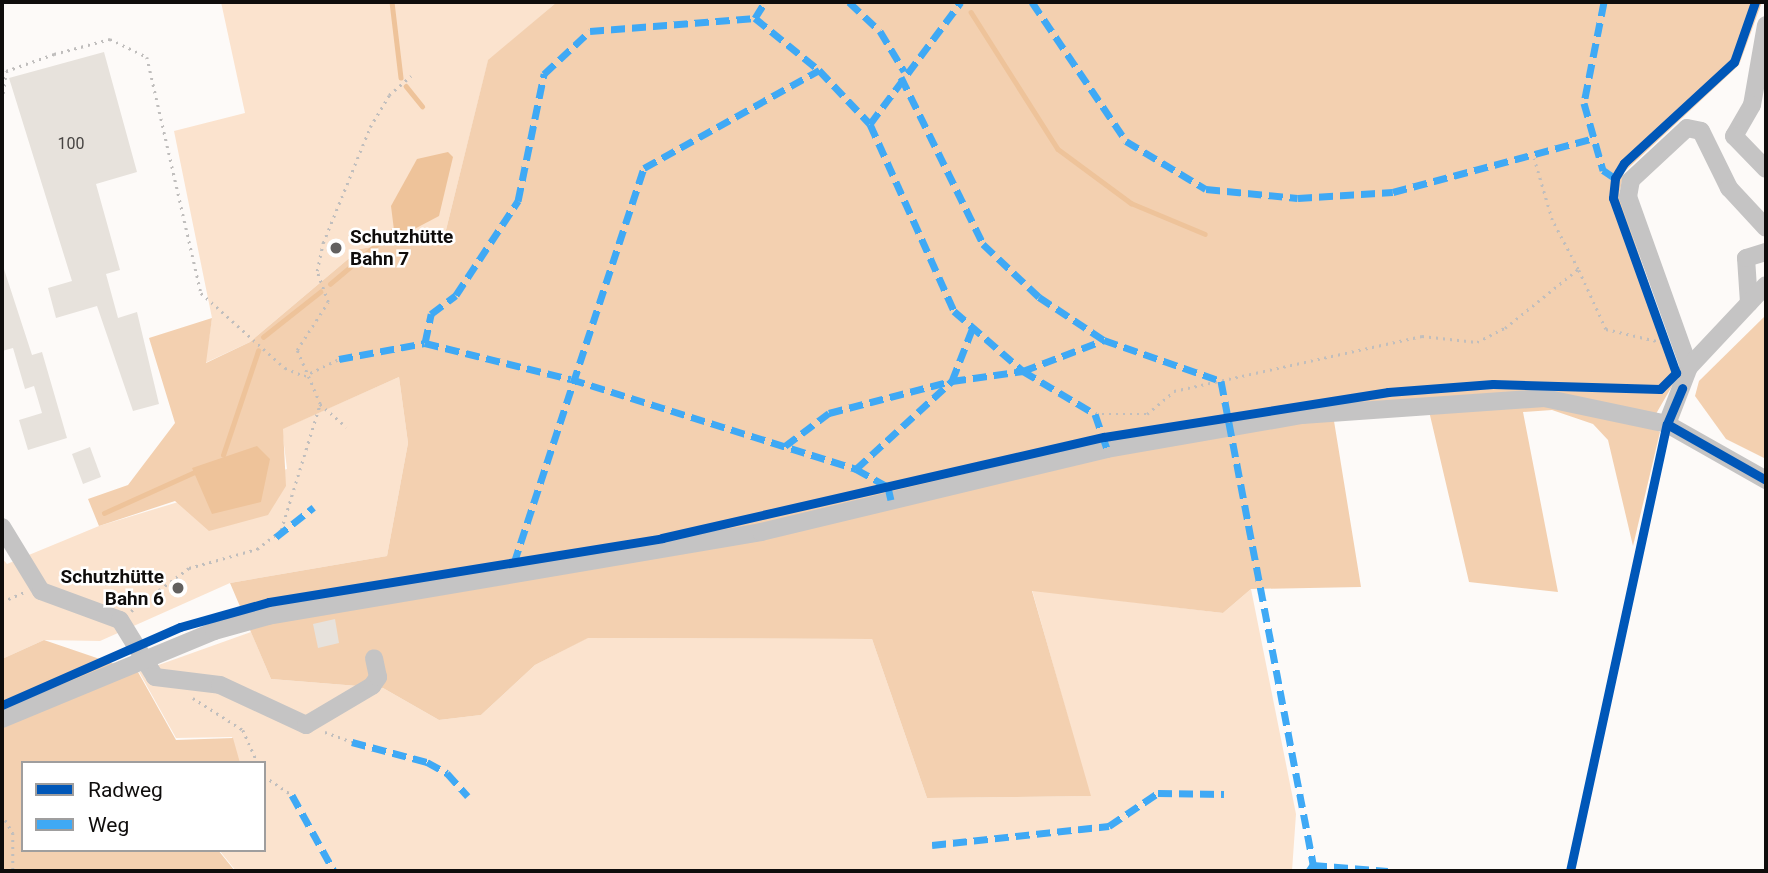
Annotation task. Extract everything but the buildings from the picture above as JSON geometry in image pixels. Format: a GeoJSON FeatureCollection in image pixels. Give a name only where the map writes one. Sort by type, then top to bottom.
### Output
{"type":"FeatureCollection","features":[{"type":"Feature","properties":{"kind":"street"},"geometry":{"type":"LineString","coordinates":[[1752,105],[1766,25]]}},
{"type":"Feature","properties":{"kind":"street"},"geometry":{"type":"LineString","coordinates":[[1766,91],[1752,105],[1734,136],[1766,169]]}},
{"type":"Feature","properties":{"kind":"street"},"geometry":{"type":"LineString","coordinates":[[1689,367],[1628,197],[1631,180],[1687,128],[1701,131],[1729,188],[1766,228]]}},
{"type":"Feature","properties":{"kind":"street"},"geometry":{"type":"LineString","coordinates":[[1749,303],[1742,268],[1746,258],[1766,252]]}},
{"type":"Feature","properties":{"kind":"street"},"geometry":{"type":"LineString","coordinates":[[1667,424],[1689,367],[1766,285]]}},
{"type":"Feature","properties":{"kind":"street"},"geometry":{"type":"LineString","coordinates":[[2,719],[144,659],[268,615],[748,534],[1107,449],[1302,415],[1544,398],[1667,424],[1766,480]]}},
{"type":"Feature","properties":{"kind":"street"},"geometry":{"type":"LineString","coordinates":[[2,527],[41,591],[120,620],[155,677],[220,685],[306,725],[372,686],[379,677],[374,658]]}},
{"type":"Feature","properties":{"kind":"path"},"geometry":{"type":"LineString","coordinates":[[2,100],[6,71],[54,54],[110,39],[147,57],[201,293],[285,368],[304,376],[339,359]]}},
{"type":"Feature","properties":{"kind":"path"},"geometry":{"type":"LineString","coordinates":[[346,427],[320,404],[304,376],[297,350],[328,303],[317,271],[323,243],[370,127],[389,94],[411,75]]}},
{"type":"Feature","properties":{"kind":"path"},"geometry":{"type":"LineString","coordinates":[[1534,159],[1552,220],[1606,329],[1665,343]]}},
{"type":"Feature","properties":{"kind":"path"},"geometry":{"type":"LineString","coordinates":[[1095,414],[1147,414],[1174,391],[1422,336],[1477,342],[1578,269]]}},
{"type":"Feature","properties":{"kind":"path"},"geometry":{"type":"LineString","coordinates":[[120,620],[201,562],[229,560],[276,537],[297,494],[320,404]]}},
{"type":"Feature","properties":{"kind":"path"},"geometry":{"type":"LineString","coordinates":[[2,602],[41,591]]}},
{"type":"Feature","properties":{"kind":"path"},"geometry":{"type":"LineString","coordinates":[[173,680],[243,730],[257,761]]}},
{"type":"Feature","properties":{"kind":"path"},"geometry":{"type":"LineString","coordinates":[[306,725],[352,742]]}},
{"type":"Feature","properties":{"kind":"path"},"geometry":{"type":"LineString","coordinates":[[266,777],[292,795]]}},
{"type":"Feature","properties":{"kind":"path"},"geometry":{"type":"LineString","coordinates":[[2,814],[13,833],[13,871]]}},
{"type":"Feature","properties":{"kind":"shaded area"},"geometry":{"type":"Polygon","coordinates":[[[221,2],[557,2],[488,61],[445,234],[360,249],[250,342],[205,363],[212,318],[174,131],[245,113],[221,2]]]}},
{"type":"Feature","properties":{"kind":"shaded area"},"geometry":{"type":"Polygon","coordinates":[[[557,2],[1762,2],[1739,65],[1624,172],[1619,195],[1679,374],[1649,426],[1660,432],[1633,546],[1608,440],[1593,424],[1552,410],[1523,412],[1558,592],[1469,582],[1429,411],[1334,421],[1361,587],[1251,589],[1223,613],[1032,591],[1091,796],[927,798],[872,639],[588,638],[535,665],[481,715],[439,720],[383,688],[271,679],[230,583],[387,556],[408,443],[399,377],[283,429],[286,486],[268,515],[209,531],[175,501],[99,526],[88,499],[128,485],[175,423],[149,338],[212,318],[206,363],[250,342],[360,249],[445,234],[488,60],[557,2]]]}},
{"type":"Feature","properties":{"kind":"shaded area"},"geometry":{"type":"Polygon","coordinates":[[[448,152],[453,157],[439,216],[405,234],[394,230],[391,206],[417,159],[448,152]]]}},
{"type":"Feature","properties":{"kind":"shaded area"},"geometry":{"type":"Polygon","coordinates":[[[1766,315],[1766,459],[1726,439],[1695,396],[1699,381],[1766,315]]]}},
{"type":"Feature","properties":{"kind":"shaded area"},"geometry":{"type":"Polygon","coordinates":[[[399,377],[408,443],[387,556],[230,583],[100,641],[44,640],[2,659],[2,558],[7,564],[99,526],[287,469],[282,429],[399,377]]]}},
{"type":"Feature","properties":{"kind":"shaded area"},"geometry":{"type":"Polygon","coordinates":[[[257,446],[270,459],[261,502],[212,514],[192,468],[257,446]]]}},
{"type":"Feature","properties":{"kind":"shaded area"},"geometry":{"type":"Polygon","coordinates":[[[1251,589],[1296,814],[1292,871],[236,871],[221,852],[266,852],[266,761],[238,761],[232,737],[176,738],[139,672],[251,632],[271,679],[383,688],[439,720],[481,715],[535,665],[587,638],[872,639],[927,798],[1090,796],[1032,590],[1223,613],[1251,589]]]}},
{"type":"Feature","properties":{"kind":"shaded area"},"geometry":{"type":"Polygon","coordinates":[[[44,640],[138,672],[176,740],[233,738],[239,761],[21,761],[21,852],[220,852],[235,871],[2,871],[2,659],[44,640]]]}},
{"type":"Feature","properties":{"kind":"waterway"},"geometry":{"type":"LineString","coordinates":[[392,2],[401,77]]}},
{"type":"Feature","properties":{"kind":"waterway"},"geometry":{"type":"LineString","coordinates":[[971,12],[1058,149],[1131,203],[1205,234]]}},
{"type":"Feature","properties":{"kind":"waterway"},"geometry":{"type":"LineString","coordinates":[[406,86],[422,106]]}},
{"type":"Feature","properties":{"kind":"waterway"},"geometry":{"type":"LineString","coordinates":[[330,284],[394,230]]}},
{"type":"Feature","properties":{"kind":"waterway"},"geometry":{"type":"LineString","coordinates":[[263,337],[320,292]]}},
{"type":"Feature","properties":{"kind":"waterway"},"geometry":{"type":"LineString","coordinates":[[223,455],[258,351]]}},
{"type":"Feature","properties":{"kind":"waterway"},"geometry":{"type":"LineString","coordinates":[[104,513],[197,471]]}},
{"type":"Feature","properties":{"kind":"marked path"},"geometry":{"type":"LineString","coordinates":[[339,359],[425,343],[431,314],[456,295],[518,201],[544,74],[590,31],[755,18],[765,2]]}},
{"type":"Feature","properties":{"kind":"marked path"},"geometry":{"type":"LineString","coordinates":[[849,2],[880,31],[904,71]]}},
{"type":"Feature","properties":{"kind":"marked path"},"geometry":{"type":"LineString","coordinates":[[870,124],[961,2]]}},
{"type":"Feature","properties":{"kind":"marked path"},"geometry":{"type":"LineString","coordinates":[[1032,2],[1126,141],[1206,189],[1298,198],[1393,192],[1595,138]]}},
{"type":"Feature","properties":{"kind":"marked path"},"geometry":{"type":"LineString","coordinates":[[1604,2],[1584,103],[1603,170],[1615,178]]}},
{"type":"Feature","properties":{"kind":"marked path"},"geometry":{"type":"LineString","coordinates":[[755,18],[819,70],[870,124],[954,311],[1023,371],[1095,414],[1107,449]]}},
{"type":"Feature","properties":{"kind":"marked path"},"geometry":{"type":"LineString","coordinates":[[514,563],[644,168],[819,70]]}},
{"type":"Feature","properties":{"kind":"marked path"},"geometry":{"type":"LineString","coordinates":[[901,77],[983,244],[1039,297],[1104,340]]}},
{"type":"Feature","properties":{"kind":"marked path"},"geometry":{"type":"LineString","coordinates":[[785,446],[829,413],[952,381],[973,327]]}},
{"type":"Feature","properties":{"kind":"marked path"},"geometry":{"type":"LineString","coordinates":[[856,469],[952,381],[1023,371],[1104,340],[1221,381],[1313,865],[1309,871]]}},
{"type":"Feature","properties":{"kind":"marked path"},"geometry":{"type":"LineString","coordinates":[[425,343],[571,379],[856,469],[888,487],[891,500]]}},
{"type":"Feature","properties":{"kind":"marked path"},"geometry":{"type":"LineString","coordinates":[[276,537],[314,507]]}},
{"type":"Feature","properties":{"kind":"marked path"},"geometry":{"type":"LineString","coordinates":[[352,742],[427,762],[447,773],[468,796]]}},
{"type":"Feature","properties":{"kind":"marked path"},"geometry":{"type":"LineString","coordinates":[[932,845],[1109,826],[1158,793],[1224,794]]}},
{"type":"Feature","properties":{"kind":"marked path"},"geometry":{"type":"LineString","coordinates":[[292,795],[334,871]]}},
{"type":"Feature","properties":{"kind":"marked path"},"geometry":{"type":"LineString","coordinates":[[1313,865],[1388,871]]}},
{"type":"Feature","properties":{"kind":"cycle path"},"geometry":{"type":"LineString","coordinates":[[2,705],[180,627],[269,602],[662,538],[1104,437],[1388,392],[1493,384],[1660,389],[1676,373],[1613,198],[1615,178],[1624,163],[1734,62],[1755,2]]}},
{"type":"Feature","properties":{"kind":"cycle path"},"geometry":{"type":"LineString","coordinates":[[1570,871],[1667,424],[1682,388]]}},
{"type":"Feature","properties":{"kind":"cycle path"},"geometry":{"type":"LineString","coordinates":[[1667,424],[1766,480]]}},
{"type":"Feature","properties":{"kind":"place","name":"Schutzhütte Bahn 7"},"geometry":{"type":"Point","coordinates":[336,248]}},
{"type":"Feature","properties":{"kind":"place","name":"Schutzhütte Bahn 6"},"geometry":{"type":"Point","coordinates":[178,588]}}]}
